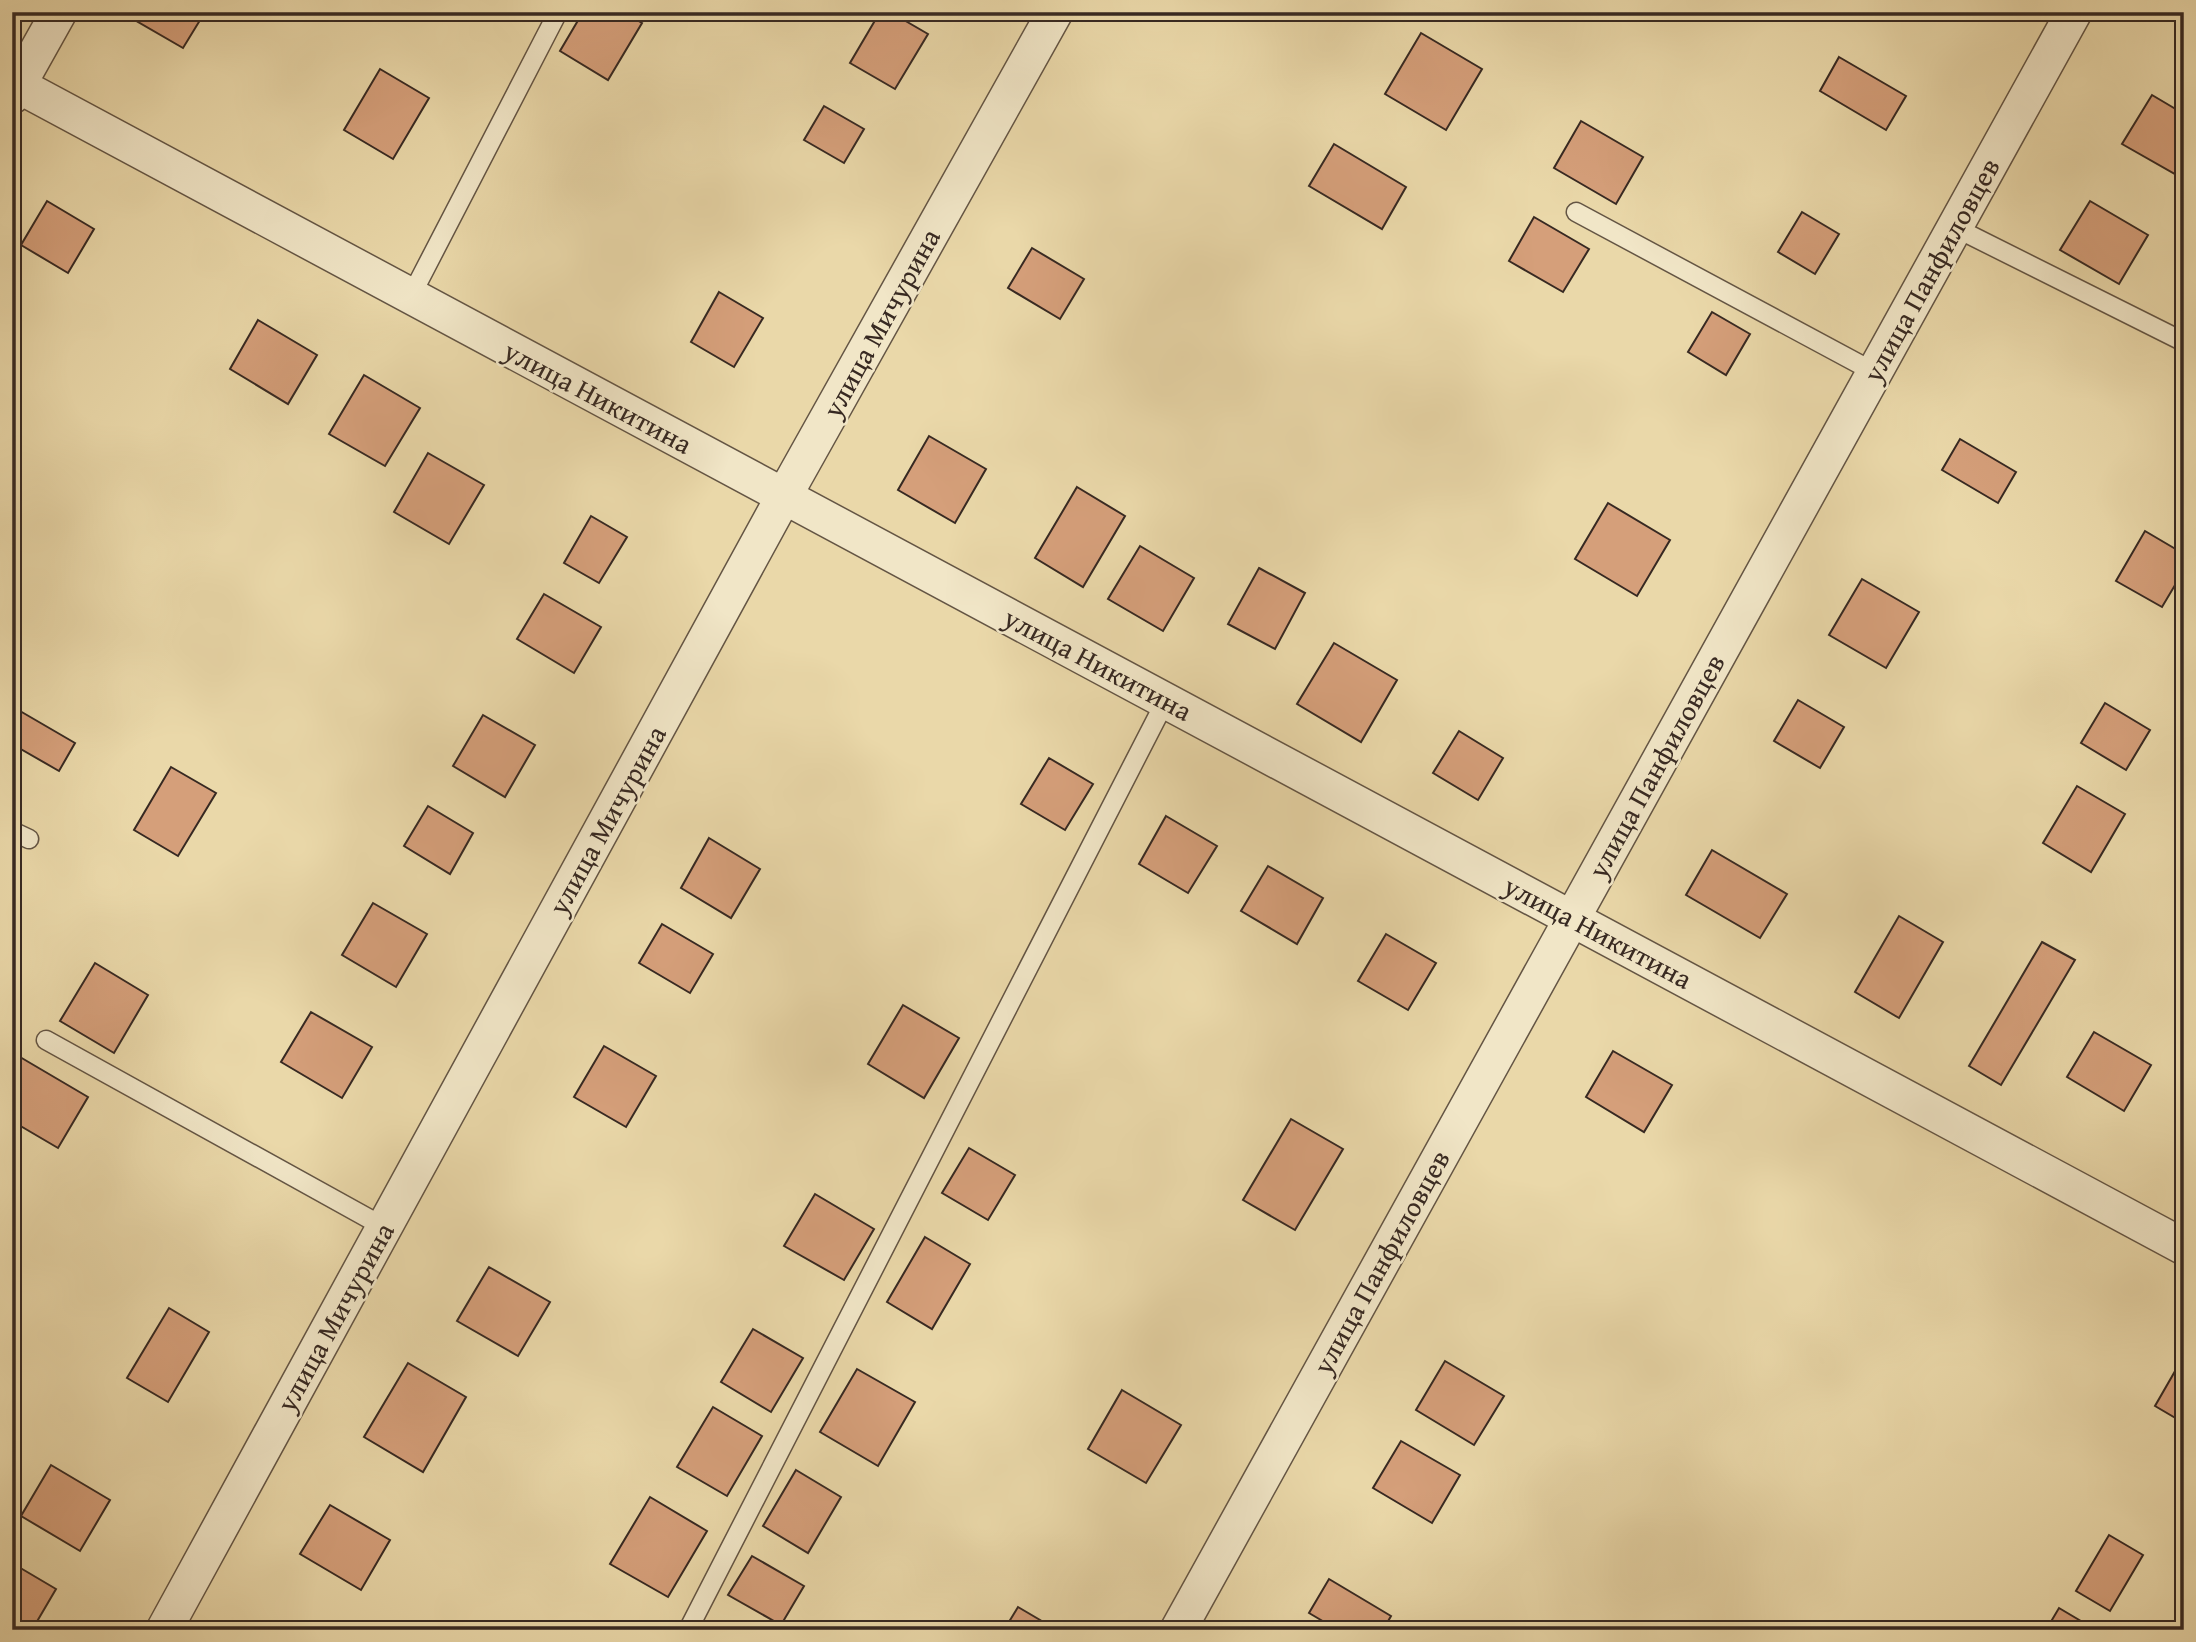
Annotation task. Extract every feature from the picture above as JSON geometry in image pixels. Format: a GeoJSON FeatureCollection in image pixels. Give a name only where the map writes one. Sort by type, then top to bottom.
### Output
{"type":"FeatureCollection","features":[{"type":"Feature","properties":{"kind":"street"},"geometry":{"type":"LineString","coordinates":[[14,88],[59,12]]}},
{"type":"Feature","properties":{"kind":"street","name":"улица Мичурина"},"geometry":{"type":"LineString","coordinates":[[163,1630],[784,496],[1055,12]]}},
{"type":"Feature","properties":{"kind":"street","name":"улица Панфиловцев"},"geometry":{"type":"LineString","coordinates":[[1178,1630],[2074,12]]}},
{"type":"Feature","properties":{"kind":"street","name":"улица Никитина"},"geometry":{"type":"LineString","coordinates":[[14,88],[411,296],[2184,1247]]}},
{"type":"Feature","properties":{"kind":"lane"},"geometry":{"type":"LineString","coordinates":[[411,296],[558,12]]}},
{"type":"Feature","properties":{"kind":"lane"},"geometry":{"type":"LineString","coordinates":[[1576,212],[1874,372]]}},
{"type":"Feature","properties":{"kind":"lane"},"geometry":{"type":"LineString","coordinates":[[1954,228],[2184,342]]}},
{"type":"Feature","properties":{"kind":"lane"},"geometry":{"type":"LineString","coordinates":[[688,1630],[1166,701]]}},
{"type":"Feature","properties":{"kind":"lane"},"geometry":{"type":"LineString","coordinates":[[12,831],[29,839]]}},
{"type":"Feature","properties":{"kind":"lane"},"geometry":{"type":"LineString","coordinates":[[46,1040],[384,1227]]}},
{"type":"Feature","properties":{"kind":"building"},"geometry":{"type":"Polygon","coordinates":[[[136,12],[205,12],[183,48],[133,19],[136,12]]]}},
{"type":"Feature","properties":{"kind":"building"},"geometry":{"type":"Polygon","coordinates":[[[583,12],[623,12],[642,23],[608,80],[560,51],[583,12]]]}},
{"type":"Feature","properties":{"kind":"building"},"geometry":{"type":"Polygon","coordinates":[[[880,12],[890,12],[928,34],[895,89],[850,63],[880,12]]]}},
{"type":"Feature","properties":{"kind":"building"},"geometry":{"type":"Polygon","coordinates":[[[1421,33],[1482,69],[1446,130],[1385,94],[1421,33]]]}},
{"type":"Feature","properties":{"kind":"building"},"geometry":{"type":"Polygon","coordinates":[[[2184,38],[2184,56],[2176,51],[2184,38]]]}},
{"type":"Feature","properties":{"kind":"building"},"geometry":{"type":"Polygon","coordinates":[[[1839,57],[1906,96],[1886,130],[1820,91],[1839,57]]]}},
{"type":"Feature","properties":{"kind":"building"},"geometry":{"type":"Polygon","coordinates":[[[380,69],[429,98],[393,159],[344,130],[380,69]]]}},
{"type":"Feature","properties":{"kind":"building"},"geometry":{"type":"Polygon","coordinates":[[[2152,95],[2184,114],[2182,178],[2122,144],[2152,95]]]}},
{"type":"Feature","properties":{"kind":"building"},"geometry":{"type":"Polygon","coordinates":[[[824,106],[864,129],[844,163],[804,140],[824,106]]]}},
{"type":"Feature","properties":{"kind":"building"},"geometry":{"type":"Polygon","coordinates":[[[1581,121],[1643,157],[1616,204],[1554,168],[1581,121]]]}},
{"type":"Feature","properties":{"kind":"building"},"geometry":{"type":"Polygon","coordinates":[[[1334,144],[1406,187],[1382,229],[1309,186],[1334,144]]]}},
{"type":"Feature","properties":{"kind":"building"},"geometry":{"type":"Polygon","coordinates":[[[47,201],[94,229],[68,273],[21,245],[47,201]]]}},
{"type":"Feature","properties":{"kind":"building"},"geometry":{"type":"Polygon","coordinates":[[[2090,201],[2148,235],[2119,284],[2060,250],[2090,201]]]}},
{"type":"Feature","properties":{"kind":"building"},"geometry":{"type":"Polygon","coordinates":[[[1802,212],[1839,234],[1815,274],[1778,252],[1802,212]]]}},
{"type":"Feature","properties":{"kind":"building"},"geometry":{"type":"Polygon","coordinates":[[[1534,217],[1589,249],[1563,292],[1509,261],[1534,217]]]}},
{"type":"Feature","properties":{"kind":"building"},"geometry":{"type":"Polygon","coordinates":[[[1032,248],[1084,279],[1060,319],[1008,288],[1032,248]]]}},
{"type":"Feature","properties":{"kind":"building"},"geometry":{"type":"Polygon","coordinates":[[[719,292],[763,318],[734,367],[691,342],[719,292]]]}},
{"type":"Feature","properties":{"kind":"building"},"geometry":{"type":"Polygon","coordinates":[[[1712,312],[1750,334],[1726,375],[1688,352],[1712,312]]]}},
{"type":"Feature","properties":{"kind":"building"},"geometry":{"type":"Polygon","coordinates":[[[258,320],[317,355],[288,404],[230,369],[258,320]]]}},
{"type":"Feature","properties":{"kind":"building"},"geometry":{"type":"Polygon","coordinates":[[[364,375],[420,408],[385,466],[329,434],[364,375]]]}},
{"type":"Feature","properties":{"kind":"building"},"geometry":{"type":"Polygon","coordinates":[[[929,436],[986,469],[955,523],[898,490],[929,436]]]}},
{"type":"Feature","properties":{"kind":"building"},"geometry":{"type":"Polygon","coordinates":[[[1960,439],[2016,472],[1998,503],[1942,470],[1960,439]]]}},
{"type":"Feature","properties":{"kind":"building"},"geometry":{"type":"Polygon","coordinates":[[[428,453],[484,485],[449,544],[394,512],[428,453]]]}},
{"type":"Feature","properties":{"kind":"building"},"geometry":{"type":"Polygon","coordinates":[[[1077,487],[1125,516],[1083,587],[1035,558],[1077,487]]]}},
{"type":"Feature","properties":{"kind":"building"},"geometry":{"type":"Polygon","coordinates":[[[1608,503],[1670,540],[1637,596],[1575,559],[1608,503]]]}},
{"type":"Feature","properties":{"kind":"building"},"geometry":{"type":"Polygon","coordinates":[[[591,516],[627,537],[599,583],[564,563],[591,516]]]}},
{"type":"Feature","properties":{"kind":"building"},"geometry":{"type":"Polygon","coordinates":[[[2145,531],[2184,554],[2184,570],[2162,607],[2116,581],[2145,531]]]}},
{"type":"Feature","properties":{"kind":"building"},"geometry":{"type":"Polygon","coordinates":[[[1140,546],[1194,578],[1163,631],[1108,599],[1140,546]]]}},
{"type":"Feature","properties":{"kind":"building"},"geometry":{"type":"Polygon","coordinates":[[[1259,568],[1305,593],[1275,649],[1228,624],[1259,568]]]}},
{"type":"Feature","properties":{"kind":"building"},"geometry":{"type":"Polygon","coordinates":[[[1862,579],[1919,612],[1886,668],[1829,635],[1862,579]]]}},
{"type":"Feature","properties":{"kind":"building"},"geometry":{"type":"Polygon","coordinates":[[[544,594],[601,627],[574,673],[517,639],[544,594]]]}},
{"type":"Feature","properties":{"kind":"building"},"geometry":{"type":"Polygon","coordinates":[[[1334,643],[1397,680],[1361,742],[1297,704],[1334,643]]]}},
{"type":"Feature","properties":{"kind":"building"},"geometry":{"type":"Polygon","coordinates":[[[1798,700],[1844,727],[1820,768],[1774,741],[1798,700]]]}},
{"type":"Feature","properties":{"kind":"building"},"geometry":{"type":"Polygon","coordinates":[[[2105,703],[2150,730],[2126,770],[2081,743],[2105,703]]]}},
{"type":"Feature","properties":{"kind":"building"},"geometry":{"type":"Polygon","coordinates":[[[20,711],[75,743],[59,771],[12,744],[12,723],[20,711]]]}},
{"type":"Feature","properties":{"kind":"building"},"geometry":{"type":"Polygon","coordinates":[[[483,715],[535,745],[505,797],[453,766],[483,715]]]}},
{"type":"Feature","properties":{"kind":"building"},"geometry":{"type":"Polygon","coordinates":[[[1459,731],[1503,758],[1478,800],[1433,773],[1459,731]]]}},
{"type":"Feature","properties":{"kind":"building"},"geometry":{"type":"Polygon","coordinates":[[[1049,758],[1093,784],[1065,830],[1021,804],[1049,758]]]}},
{"type":"Feature","properties":{"kind":"building"},"geometry":{"type":"Polygon","coordinates":[[[171,767],[216,793],[178,856],[134,830],[171,767]]]}},
{"type":"Feature","properties":{"kind":"building"},"geometry":{"type":"Polygon","coordinates":[[[2077,786],[2125,814],[2091,872],[2043,843],[2077,786]]]}},
{"type":"Feature","properties":{"kind":"building"},"geometry":{"type":"Polygon","coordinates":[[[428,806],[473,833],[450,874],[404,846],[428,806]]]}},
{"type":"Feature","properties":{"kind":"building"},"geometry":{"type":"Polygon","coordinates":[[[1166,816],[1217,846],[1188,893],[1139,864],[1166,816]]]}},
{"type":"Feature","properties":{"kind":"building"},"geometry":{"type":"Polygon","coordinates":[[[709,838],[760,869],[731,918],[681,888],[709,838]]]}},
{"type":"Feature","properties":{"kind":"building"},"geometry":{"type":"Polygon","coordinates":[[[1712,850],[1787,894],[1760,938],[1686,895],[1712,850]]]}},
{"type":"Feature","properties":{"kind":"building"},"geometry":{"type":"Polygon","coordinates":[[[1268,866],[1323,898],[1297,944],[1241,911],[1268,866]]]}},
{"type":"Feature","properties":{"kind":"building"},"geometry":{"type":"Polygon","coordinates":[[[373,903],[427,934],[396,987],[342,955],[373,903]]]}},
{"type":"Feature","properties":{"kind":"building"},"geometry":{"type":"Polygon","coordinates":[[[1899,916],[1943,942],[1899,1018],[1855,992],[1899,916]]]}},
{"type":"Feature","properties":{"kind":"building"},"geometry":{"type":"Polygon","coordinates":[[[662,924],[713,954],[690,993],[639,963],[662,924]]]}},
{"type":"Feature","properties":{"kind":"building"},"geometry":{"type":"Polygon","coordinates":[[[1386,934],[1436,963],[1408,1010],[1358,981],[1386,934]]]}},
{"type":"Feature","properties":{"kind":"building"},"geometry":{"type":"Polygon","coordinates":[[[2042,942],[2075,960],[2001,1085],[1969,1066],[2042,942]]]}},
{"type":"Feature","properties":{"kind":"building"},"geometry":{"type":"Polygon","coordinates":[[[95,963],[148,995],[114,1053],[60,1021],[95,963]]]}},
{"type":"Feature","properties":{"kind":"building"},"geometry":{"type":"Polygon","coordinates":[[[903,1005],[959,1038],[924,1098],[868,1064],[903,1005]]]}},
{"type":"Feature","properties":{"kind":"building"},"geometry":{"type":"Polygon","coordinates":[[[311,1012],[372,1047],[342,1098],[281,1062],[311,1012]]]}},
{"type":"Feature","properties":{"kind":"building"},"geometry":{"type":"Polygon","coordinates":[[[2094,1032],[2151,1065],[2124,1111],[2067,1077],[2094,1032]]]}},
{"type":"Feature","properties":{"kind":"building"},"geometry":{"type":"Polygon","coordinates":[[[604,1046],[656,1076],[626,1127],[574,1097],[604,1046]]]}},
{"type":"Feature","properties":{"kind":"building"},"geometry":{"type":"Polygon","coordinates":[[[1613,1051],[1672,1085],[1644,1132],[1586,1097],[1613,1051]]]}},
{"type":"Feature","properties":{"kind":"building"},"geometry":{"type":"Polygon","coordinates":[[[20,1057],[88,1097],[58,1148],[12,1121],[12,1070],[20,1057]]]}},
{"type":"Feature","properties":{"kind":"building"},"geometry":{"type":"Polygon","coordinates":[[[1291,1119],[1343,1149],[1295,1230],[1243,1200],[1291,1119]]]}},
{"type":"Feature","properties":{"kind":"building"},"geometry":{"type":"Polygon","coordinates":[[[969,1148],[1015,1175],[988,1220],[942,1193],[969,1148]]]}},
{"type":"Feature","properties":{"kind":"building"},"geometry":{"type":"Polygon","coordinates":[[[815,1194],[874,1229],[844,1280],[784,1246],[815,1194]]]}},
{"type":"Feature","properties":{"kind":"building"},"geometry":{"type":"Polygon","coordinates":[[[925,1237],[970,1264],[932,1329],[887,1302],[925,1237]]]}},
{"type":"Feature","properties":{"kind":"building"},"geometry":{"type":"Polygon","coordinates":[[[489,1267],[550,1302],[518,1356],[457,1321],[489,1267]]]}},
{"type":"Feature","properties":{"kind":"building"},"geometry":{"type":"Polygon","coordinates":[[[169,1308],[209,1332],[168,1402],[127,1378],[169,1308]]]}},
{"type":"Feature","properties":{"kind":"building"},"geometry":{"type":"Polygon","coordinates":[[[753,1329],[803,1358],[771,1412],[721,1382],[753,1329]]]}},
{"type":"Feature","properties":{"kind":"building"},"geometry":{"type":"Polygon","coordinates":[[[1445,1361],[1504,1396],[1474,1445],[1416,1410],[1445,1361]]]}},
{"type":"Feature","properties":{"kind":"building"},"geometry":{"type":"Polygon","coordinates":[[[408,1363],[466,1397],[423,1472],[364,1437],[408,1363]]]}},
{"type":"Feature","properties":{"kind":"building"},"geometry":{"type":"Polygon","coordinates":[[[2178,1366],[2184,1370],[2184,1423],[2155,1406],[2178,1366]]]}},
{"type":"Feature","properties":{"kind":"building"},"geometry":{"type":"Polygon","coordinates":[[[857,1369],[915,1402],[878,1466],[820,1432],[857,1369]]]}},
{"type":"Feature","properties":{"kind":"building"},"geometry":{"type":"Polygon","coordinates":[[[1122,1390],[1181,1425],[1146,1483],[1088,1449],[1122,1390]]]}},
{"type":"Feature","properties":{"kind":"building"},"geometry":{"type":"Polygon","coordinates":[[[713,1407],[762,1436],[727,1496],[677,1467],[713,1407]]]}},
{"type":"Feature","properties":{"kind":"building"},"geometry":{"type":"Polygon","coordinates":[[[1401,1441],[1460,1475],[1432,1523],[1373,1488],[1401,1441]]]}},
{"type":"Feature","properties":{"kind":"building"},"geometry":{"type":"Polygon","coordinates":[[[51,1465],[110,1500],[80,1551],[21,1516],[51,1465]]]}},
{"type":"Feature","properties":{"kind":"building"},"geometry":{"type":"Polygon","coordinates":[[[796,1470],[841,1497],[808,1553],[763,1526],[796,1470]]]}},
{"type":"Feature","properties":{"kind":"building"},"geometry":{"type":"Polygon","coordinates":[[[650,1497],[707,1531],[668,1597],[610,1564],[650,1497]]]}},
{"type":"Feature","properties":{"kind":"building"},"geometry":{"type":"Polygon","coordinates":[[[330,1505],[390,1540],[361,1590],[300,1554],[330,1505]]]}},
{"type":"Feature","properties":{"kind":"building"},"geometry":{"type":"Polygon","coordinates":[[[2109,1535],[2143,1555],[2110,1611],[2076,1591],[2109,1535]]]}},
{"type":"Feature","properties":{"kind":"building"},"geometry":{"type":"Polygon","coordinates":[[[752,1556],[804,1586],[781,1625],[728,1595],[752,1556]]]}},
{"type":"Feature","properties":{"kind":"building"},"geometry":{"type":"Polygon","coordinates":[[[12,1563],[56,1589],[32,1630],[12,1630],[12,1563]]]}},
{"type":"Feature","properties":{"kind":"building"},"geometry":{"type":"Polygon","coordinates":[[[1329,1579],[1391,1616],[1383,1630],[1338,1630],[1309,1613],[1329,1579]]]}},
{"type":"Feature","properties":{"kind":"building"},"geometry":{"type":"Polygon","coordinates":[[[1018,1607],[1057,1630],[1004,1630],[1018,1607]]]}},
{"type":"Feature","properties":{"kind":"building"},"geometry":{"type":"Polygon","coordinates":[[[2059,1608],[2096,1630],[2046,1630],[2059,1608]]]}}]}
